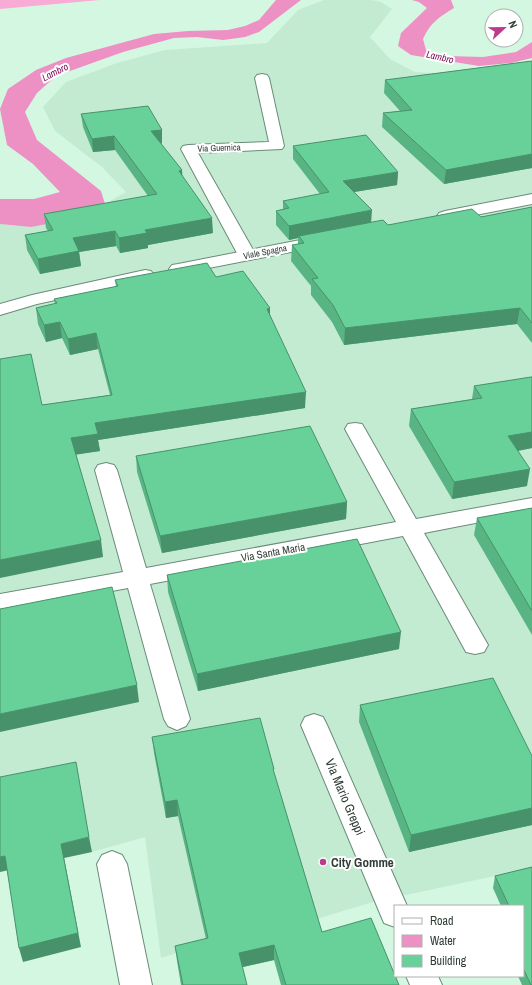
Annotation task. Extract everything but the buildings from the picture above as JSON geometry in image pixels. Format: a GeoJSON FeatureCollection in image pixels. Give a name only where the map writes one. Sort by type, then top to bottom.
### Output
{"type":"FeatureCollection","features":[{"type":"Feature","properties":{"kind":"street","name":"Via Guernica"},"geometry":{"type":"LineString","coordinates":[[247,255],[188,149],[277,146],[262,78]]}},
{"type":"Feature","properties":{"kind":"street"},"geometry":{"type":"LineString","coordinates":[[433,219],[532,200]]}},
{"type":"Feature","properties":{"kind":"street","name":"Viale Spagna"},"geometry":{"type":"LineString","coordinates":[[0,310],[32,300],[95,285],[334,238]]}},
{"type":"Feature","properties":{"kind":"street"},"geometry":{"type":"LineString","coordinates":[[355,429],[475,645]]}},
{"type":"Feature","properties":{"kind":"street"},"geometry":{"type":"LineString","coordinates":[[106,470],[178,719]]}},
{"type":"Feature","properties":{"kind":"street","name":"Via Santa Maria"},"geometry":{"type":"LineString","coordinates":[[0,603],[532,504]]}},
{"type":"Feature","properties":{"kind":"street","name":"Via Mario Greppi"},"geometry":{"type":"LineString","coordinates":[[314,726],[394,911]]}},
{"type":"Feature","properties":{"kind":"street"},"geometry":{"type":"LineString","coordinates":[[112,864],[136,985]]}},
{"type":"Feature","properties":{"kind":"shaded area"},"geometry":{"type":"Polygon","coordinates":[[[0,0],[100,0],[0,9],[0,0]]]}},
{"type":"Feature","properties":{"kind":"shaded area"},"geometry":{"type":"Polygon","coordinates":[[[324,0],[371,0],[381,2],[392,9],[370,37],[390,59],[415,72],[466,75],[532,69],[532,868],[373,902],[313,920],[207,944],[161,958],[145,837],[92,852],[0,872],[0,224],[31,227],[105,204],[126,192],[102,167],[55,131],[43,107],[66,82],[117,63],[165,50],[267,43],[298,10],[324,0]]]}},
{"type":"Feature","properties":{"kind":"water","name":"Lambro"},"geometry":{"type":"Polygon","coordinates":[[[276,0],[301,0],[259,32],[245,37],[223,40],[197,37],[174,38],[123,52],[56,76],[37,93],[25,112],[37,140],[101,191],[105,204],[78,218],[31,227],[0,224],[0,199],[34,199],[60,192],[33,164],[7,145],[0,109],[8,89],[36,70],[66,58],[154,34],[228,30],[245,26],[259,20],[276,0]]]}},
{"type":"Feature","properties":{"kind":"water","name":"Lambro"},"geometry":{"type":"Polygon","coordinates":[[[412,0],[451,0],[454,8],[439,18],[429,29],[423,39],[426,50],[448,56],[483,57],[516,52],[532,42],[532,58],[511,63],[479,66],[411,55],[398,46],[401,33],[427,8],[419,2],[412,0]]]}},
{"type":"Feature","properties":{"kind":"place","name":"City Gomme"},"geometry":{"type":"Point","coordinates":[323,862]}}]}
